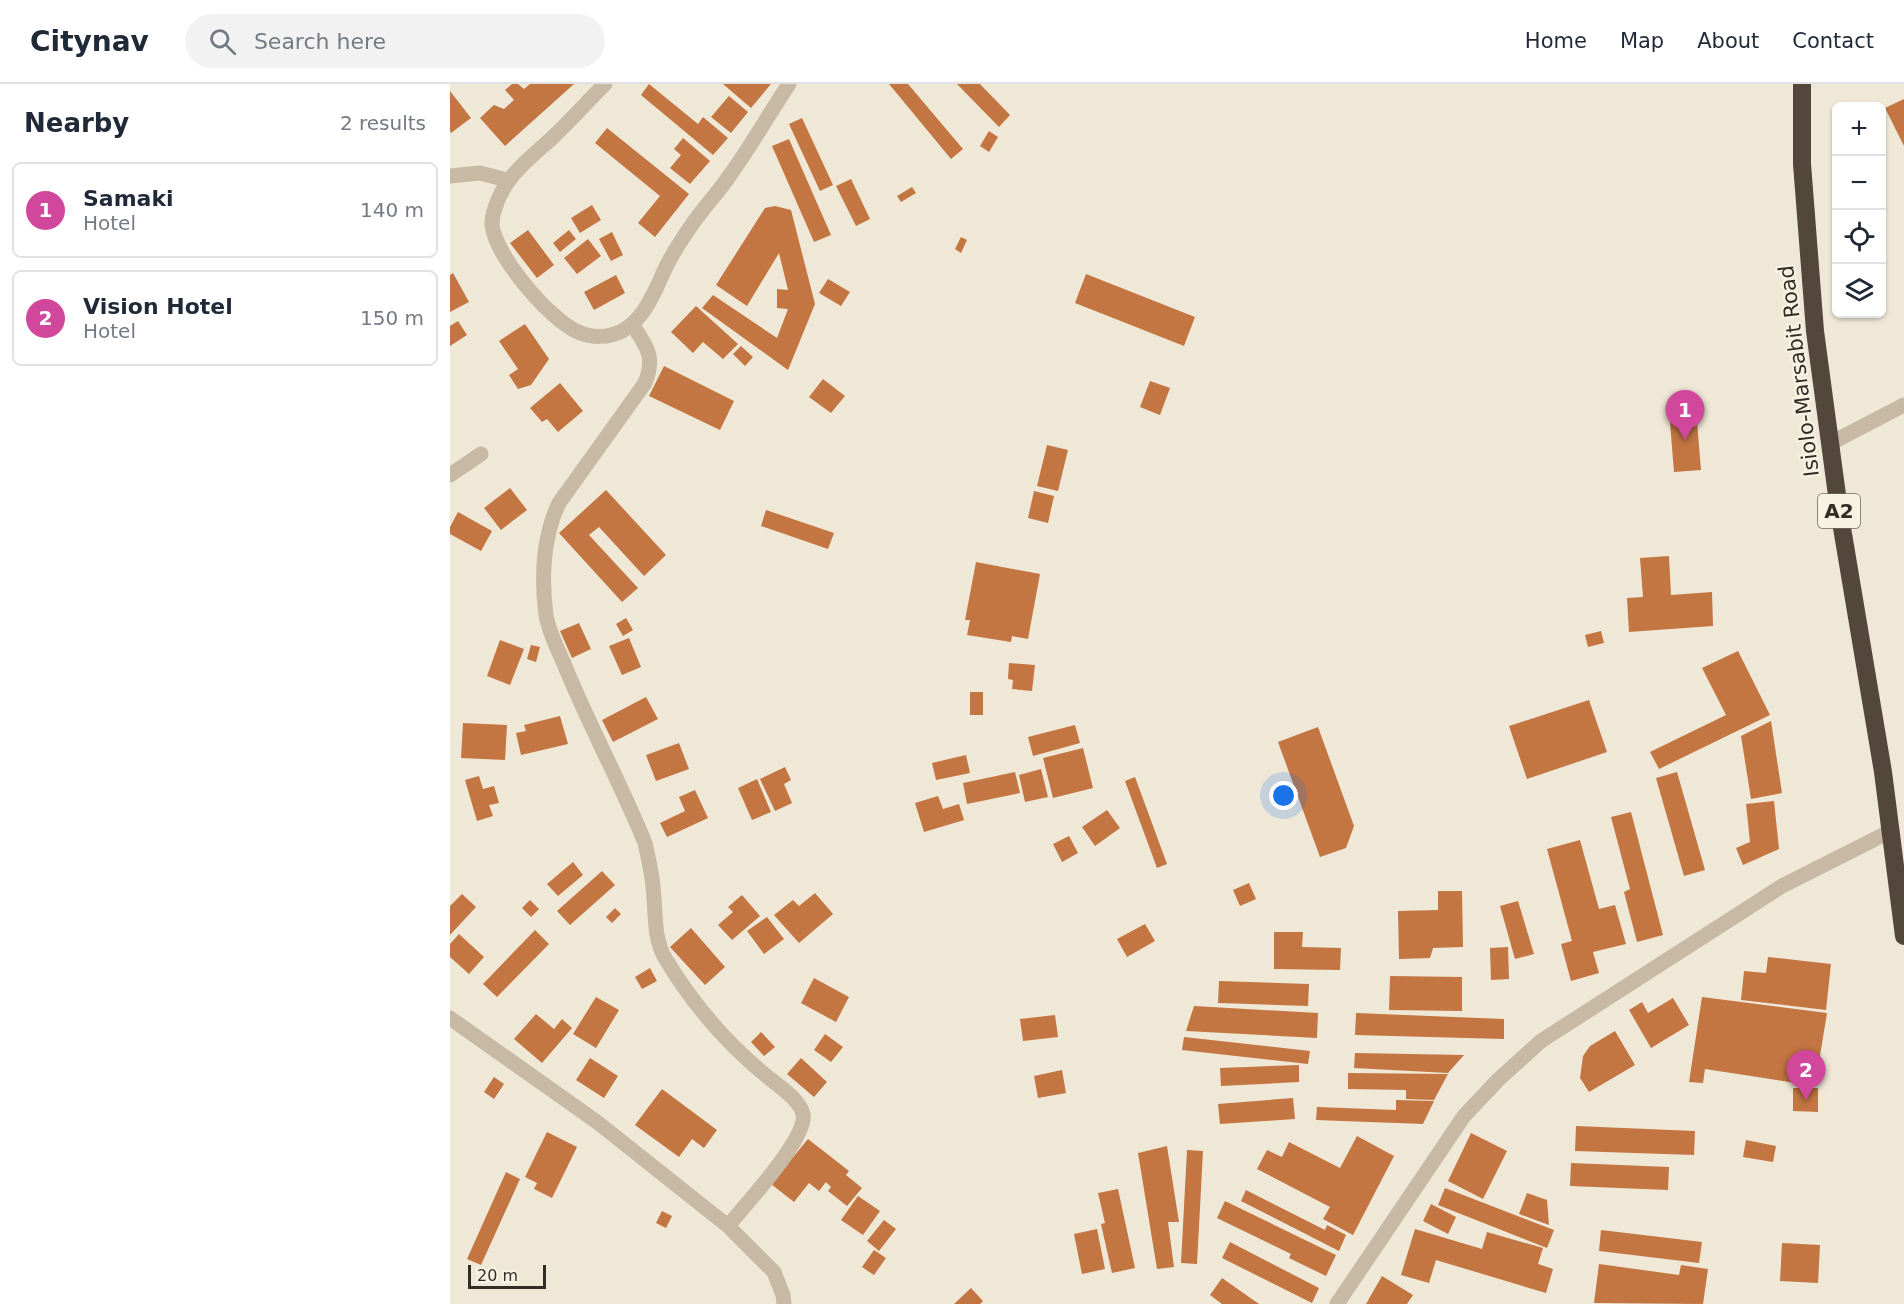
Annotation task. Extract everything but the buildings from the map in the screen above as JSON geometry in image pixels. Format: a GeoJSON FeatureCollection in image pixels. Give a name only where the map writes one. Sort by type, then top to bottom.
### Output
{"type":"FeatureCollection","features":[{"type":"Feature","properties":{"kind":"highway","name":"Isiolo-Marsabit Road"},"geometry":{"type":"LineString","coordinates":[[1802,84],[1802,164],[1815,331],[1829,444],[1891,831],[1904,936]]}},
{"type":"Feature","properties":{"kind":"street"},"geometry":{"type":"LineString","coordinates":[[606,84],[507,180],[494,210],[492,224],[496,240],[538,300],[556,319],[581,334],[594,337],[608,336],[623,331],[632,324],[651,299],[666,268],[692,225],[730,175],[789,84]]}},
{"type":"Feature","properties":{"kind":"street"},"geometry":{"type":"LineString","coordinates":[[450,176],[480,173],[507,180]]}},
{"type":"Feature","properties":{"kind":"street"},"geometry":{"type":"LineString","coordinates":[[632,324],[650,354],[649,373],[645,383],[559,503],[550,521],[545,570],[546,615],[549,628],[572,683],[645,843],[652,870],[660,949],[720,1032],[755,1067],[790,1096],[803,1113],[799,1135],[728,1226]]}},
{"type":"Feature","properties":{"kind":"street"},"geometry":{"type":"LineString","coordinates":[[1829,444],[1904,405]]}},
{"type":"Feature","properties":{"kind":"street"},"geometry":{"type":"LineString","coordinates":[[450,476],[481,454]]}},
{"type":"Feature","properties":{"kind":"street"},"geometry":{"type":"LineString","coordinates":[[1337,1304],[1464,1116],[1499,1078],[1541,1041],[1782,886],[1891,831]]}},
{"type":"Feature","properties":{"kind":"street"},"geometry":{"type":"LineString","coordinates":[[450,1018],[499,1050],[597,1122],[728,1226],[774,1272],[784,1304]]}},
{"type":"Feature","properties":{"kind":"place","name":"Samaki"},"geometry":{"type":"Point","coordinates":[1685,440]}},
{"type":"Feature","properties":{"kind":"place","name":"Vision Hotel"},"geometry":{"type":"Point","coordinates":[1806,1100]}}]}
